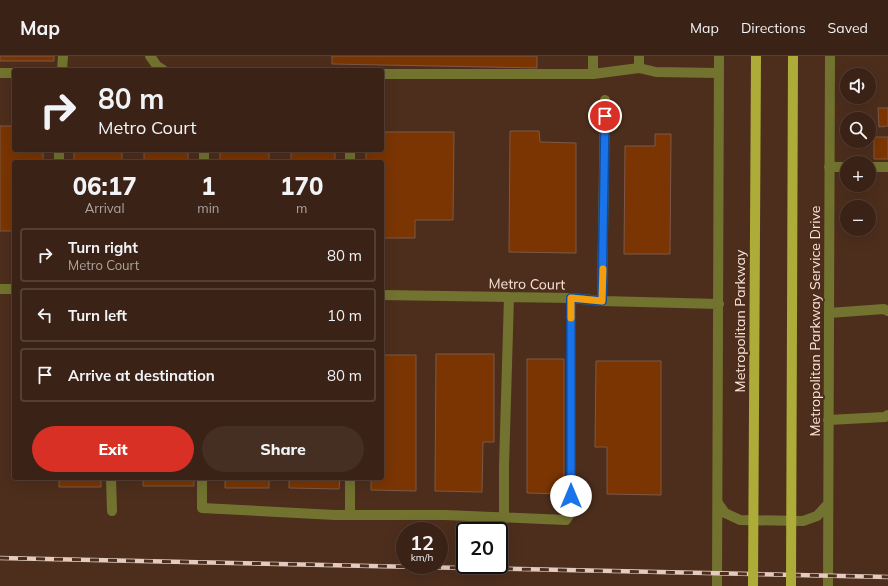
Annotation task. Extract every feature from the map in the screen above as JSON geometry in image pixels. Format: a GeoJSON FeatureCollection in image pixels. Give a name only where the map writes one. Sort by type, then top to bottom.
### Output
{"type":"FeatureCollection","features":[{"type":"Feature","properties":{"kind":"main road","name":"Metropolitan Parkway"},"geometry":{"type":"LineString","coordinates":[[753,586],[756,56]]}},
{"type":"Feature","properties":{"kind":"main road"},"geometry":{"type":"LineString","coordinates":[[791,586],[793,56]]}},
{"type":"Feature","properties":{"kind":"street"},"geometry":{"type":"LineString","coordinates":[[62,56],[62,68]]}},
{"type":"Feature","properties":{"kind":"street"},"geometry":{"type":"LineString","coordinates":[[150,56],[160,68]]}},
{"type":"Feature","properties":{"kind":"street"},"geometry":{"type":"LineString","coordinates":[[592,56],[593,74]]}},
{"type":"Feature","properties":{"kind":"street"},"geometry":{"type":"LineString","coordinates":[[639,56],[639,68]]}},
{"type":"Feature","properties":{"kind":"street"},"geometry":{"type":"LineString","coordinates":[[717,586],[719,56]]}},
{"type":"Feature","properties":{"kind":"street","name":"Metropolitan Parkway Service Drive"},"geometry":{"type":"LineString","coordinates":[[828,586],[830,56]]}},
{"type":"Feature","properties":{"kind":"street"},"geometry":{"type":"LineString","coordinates":[[384,74],[593,74],[639,68],[656,72],[719,73]]}},
{"type":"Feature","properties":{"kind":"street"},"geometry":{"type":"LineString","coordinates":[[0,73],[12,73]]}},
{"type":"Feature","properties":{"kind":"street"},"geometry":{"type":"LineString","coordinates":[[602,301],[605,100]]}},
{"type":"Feature","properties":{"kind":"street"},"geometry":{"type":"LineString","coordinates":[[829,167],[840,167]]}},
{"type":"Feature","properties":{"kind":"street"},"geometry":{"type":"LineString","coordinates":[[876,167],[888,167]]}},
{"type":"Feature","properties":{"kind":"street"},"geometry":{"type":"LineString","coordinates":[[0,289],[12,289]]}},
{"type":"Feature","properties":{"kind":"street","name":"Metro Court"},"geometry":{"type":"LineString","coordinates":[[384,295],[571,298],[602,301],[718,304]]}},
{"type":"Feature","properties":{"kind":"street"},"geometry":{"type":"LineString","coordinates":[[504,517],[509,297]]}},
{"type":"Feature","properties":{"kind":"street"},"geometry":{"type":"LineString","coordinates":[[202,480],[202,508],[335,515],[445,515],[566,520],[571,512],[571,298]]}},
{"type":"Feature","properties":{"kind":"street"},"geometry":{"type":"LineString","coordinates":[[829,312],[884,308],[888,311]]}},
{"type":"Feature","properties":{"kind":"street"},"geometry":{"type":"LineString","coordinates":[[828,420],[885,417],[888,415]]}},
{"type":"Feature","properties":{"kind":"street"},"geometry":{"type":"LineString","coordinates":[[112,480],[112,511]]}},
{"type":"Feature","properties":{"kind":"street"},"geometry":{"type":"LineString","coordinates":[[350,480],[350,515]]}},
{"type":"Feature","properties":{"kind":"street"},"geometry":{"type":"LineString","coordinates":[[718,503],[725,513],[740,520],[803,521],[817,516],[828,504]]}},
{"type":"Feature","properties":{"kind":"building"},"geometry":{"type":"Polygon","coordinates":[[[0,56],[54,56],[54,61],[0,61],[0,56]]]}},
{"type":"Feature","properties":{"kind":"building"},"geometry":{"type":"Polygon","coordinates":[[[332,56],[537,56],[537,68],[332,64],[332,56]]]}},
{"type":"Feature","properties":{"kind":"building"},"geometry":{"type":"Polygon","coordinates":[[[878,108],[888,108],[888,126],[879,127],[878,108]]]}},
{"type":"Feature","properties":{"kind":"building"},"geometry":{"type":"Polygon","coordinates":[[[0,126],[12,126],[12,152],[43,152],[43,160],[12,160],[12,231],[0,231],[0,126]]]}},
{"type":"Feature","properties":{"kind":"building"},"geometry":{"type":"Polygon","coordinates":[[[510,131],[539,131],[540,142],[576,143],[576,253],[509,252],[510,131]]]}},
{"type":"Feature","properties":{"kind":"building"},"geometry":{"type":"Polygon","coordinates":[[[384,132],[454,132],[453,220],[415,220],[415,238],[384,238],[384,160],[366,160],[366,152],[384,152],[384,132]]]}},
{"type":"Feature","properties":{"kind":"building"},"geometry":{"type":"Polygon","coordinates":[[[655,134],[671,134],[670,254],[624,254],[625,146],[655,146],[655,134]]]}},
{"type":"Feature","properties":{"kind":"building"},"geometry":{"type":"Polygon","coordinates":[[[876,137],[888,137],[888,159],[876,159],[876,156],[874,156],[876,137]]]}},
{"type":"Feature","properties":{"kind":"building"},"geometry":{"type":"Polygon","coordinates":[[[74,152],[122,152],[122,160],[74,160],[74,152]]]}},
{"type":"Feature","properties":{"kind":"building"},"geometry":{"type":"Polygon","coordinates":[[[144,152],[188,152],[188,160],[144,160],[144,152]]]}},
{"type":"Feature","properties":{"kind":"building"},"geometry":{"type":"Polygon","coordinates":[[[220,152],[269,152],[269,160],[220,160],[220,152]]]}},
{"type":"Feature","properties":{"kind":"building"},"geometry":{"type":"Polygon","coordinates":[[[291,152],[335,152],[335,160],[291,160],[291,152]]]}},
{"type":"Feature","properties":{"kind":"building"},"geometry":{"type":"Polygon","coordinates":[[[436,354],[494,354],[494,442],[483,442],[482,492],[435,491],[436,354]]]}},
{"type":"Feature","properties":{"kind":"building"},"geometry":{"type":"Polygon","coordinates":[[[384,355],[416,355],[416,491],[371,490],[371,480],[384,480],[384,355]]]}},
{"type":"Feature","properties":{"kind":"building"},"geometry":{"type":"Polygon","coordinates":[[[527,359],[564,359],[564,494],[527,493],[527,359]]]}},
{"type":"Feature","properties":{"kind":"building"},"geometry":{"type":"Polygon","coordinates":[[[596,361],[661,361],[661,495],[607,494],[607,447],[595,447],[596,361]]]}},
{"type":"Feature","properties":{"kind":"building"},"geometry":{"type":"Polygon","coordinates":[[[59,480],[101,480],[101,487],[59,487],[59,480]]]}},
{"type":"Feature","properties":{"kind":"building"},"geometry":{"type":"Polygon","coordinates":[[[143,480],[194,480],[194,486],[143,486],[143,480]]]}},
{"type":"Feature","properties":{"kind":"building"},"geometry":{"type":"Polygon","coordinates":[[[225,480],[269,480],[269,488],[225,488],[225,480]]]}},
{"type":"Feature","properties":{"kind":"building"},"geometry":{"type":"Polygon","coordinates":[[[289,480],[340,480],[339,489],[289,488],[289,480]]]}},
{"type":"Feature","properties":{"kind":"railway"},"geometry":{"type":"LineString","coordinates":[[0,558],[888,577]]}},
{"type":"Feature","properties":{"kind":"slow traffic"},"geometry":{"type":"LineString","coordinates":[[571,318],[571,298],[602,301],[603,269]]}},
{"type":"Feature","properties":{"kind":"route"},"geometry":{"type":"LineString","coordinates":[[571,496],[571,298],[602,301],[605,116]]}}]}
